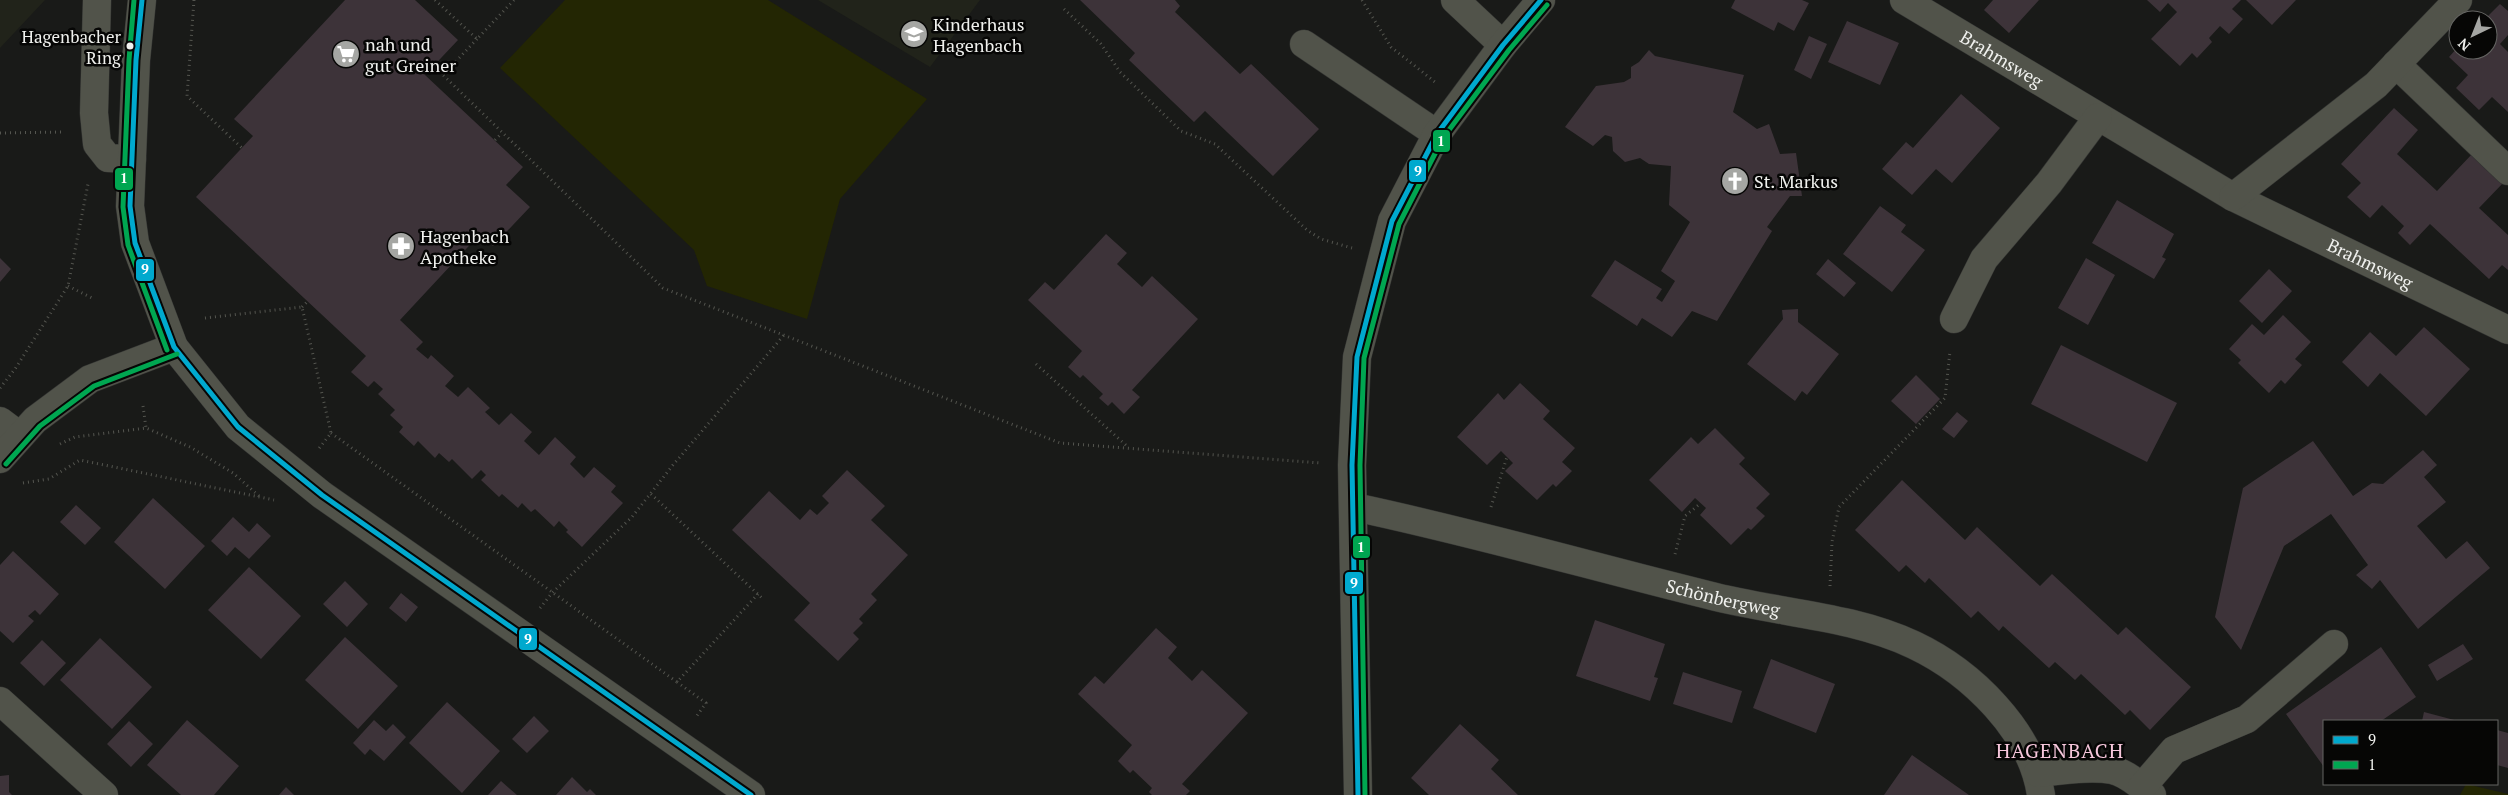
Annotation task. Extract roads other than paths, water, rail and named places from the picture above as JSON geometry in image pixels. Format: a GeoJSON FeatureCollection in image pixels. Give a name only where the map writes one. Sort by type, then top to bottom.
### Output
{"type":"FeatureCollection","features":[{"type":"Feature","properties":{"kind":"street"},"geometry":{"type":"LineString","coordinates":[[97,0],[94,113],[96,132],[98,144],[120,159]]}},
{"type":"Feature","properties":{"kind":"street"},"geometry":{"type":"LineString","coordinates":[[142,0],[136,60],[120,159],[130,206],[135,243],[174,347],[238,428],[322,496],[751,795]]}},
{"type":"Feature","properties":{"kind":"street"},"geometry":{"type":"LineString","coordinates":[[1455,0],[1503,45]]}},
{"type":"Feature","properties":{"kind":"street"},"geometry":{"type":"LineString","coordinates":[[1358,795],[1352,465],[1357,356],[1392,221],[1437,134],[1503,45],[1541,0]]}},
{"type":"Feature","properties":{"kind":"street","name":"Brahmsweg"},"geometry":{"type":"LineString","coordinates":[[1904,0],[2233,197],[2508,330]]}},
{"type":"Feature","properties":{"kind":"street"},"geometry":{"type":"LineString","coordinates":[[2233,197],[2376,85],[2458,0]]}},
{"type":"Feature","properties":{"kind":"street"},"geometry":{"type":"LineString","coordinates":[[1304,44],[1437,134]]}},
{"type":"Feature","properties":{"kind":"street"},"geometry":{"type":"LineString","coordinates":[[2396,64],[2508,171]]}},
{"type":"Feature","properties":{"kind":"street"},"geometry":{"type":"LineString","coordinates":[[1954,319],[1984,259],[2049,183],[2098,117]]}},
{"type":"Feature","properties":{"kind":"street"},"geometry":{"type":"LineString","coordinates":[[0,459],[10,428],[35,420],[90,379],[174,347]]}},
{"type":"Feature","properties":{"kind":"street","name":"Schönbergweg"},"geometry":{"type":"LineString","coordinates":[[1354,507],[1481,536],[1710,596],[1870,628],[1915,645],[1960,672],[2006,716],[2039,784],[2074,769],[2113,770],[2147,791]]}},
{"type":"Feature","properties":{"kind":"street"},"geometry":{"type":"LineString","coordinates":[[2147,791],[2174,750],[2247,719],[2334,644]]}},
{"type":"Feature","properties":{"kind":"street"},"geometry":{"type":"LineString","coordinates":[[0,701],[104,795]]}},
{"type":"Feature","properties":{"kind":"place","name":"Kinderhaus Hagenbach"},"geometry":{"type":"Point","coordinates":[914,34]}},
{"type":"Feature","properties":{"kind":"place","name":"Hagenbacher Ring"},"geometry":{"type":"Point","coordinates":[130,46]}},
{"type":"Feature","properties":{"kind":"place","name":"nah und gut Greiner"},"geometry":{"type":"Point","coordinates":[346,54]}},
{"type":"Feature","properties":{"kind":"place","name":"St. Markus"},"geometry":{"type":"Point","coordinates":[1735,181]}},
{"type":"Feature","properties":{"kind":"place","name":"Hagenbach Apotheke"},"geometry":{"type":"Point","coordinates":[401,246]}},
{"type":"Feature","properties":{"kind":"district","name":"HAGENBACH"},"geometry":{"type":"Point","coordinates":[2060,750]}}]}
